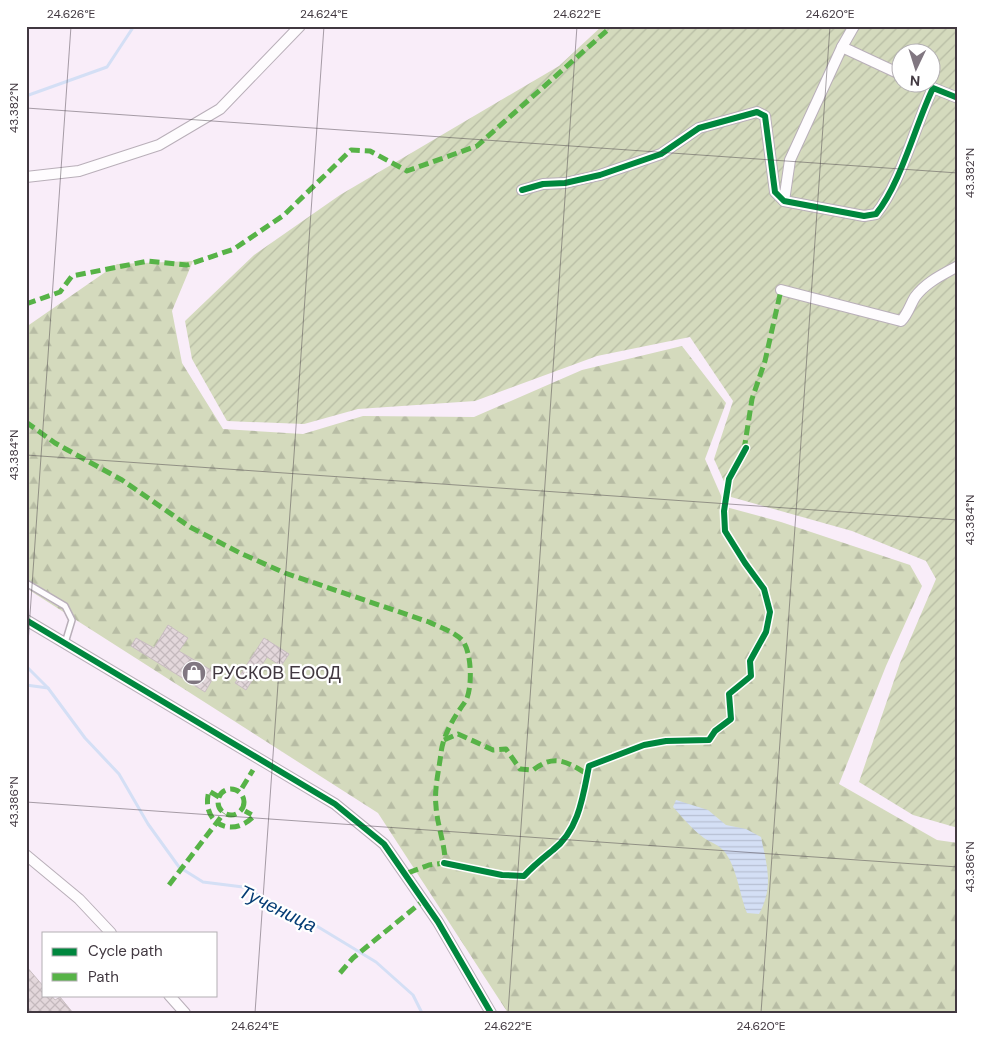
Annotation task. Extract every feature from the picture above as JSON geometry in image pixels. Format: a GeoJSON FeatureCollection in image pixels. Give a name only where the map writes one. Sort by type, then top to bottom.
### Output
{"type":"FeatureCollection","features":[{"type":"Feature","properties":{"kind":"street"},"geometry":{"type":"LineString","coordinates":[[26,177],[79,171],[158,145],[220,109],[300,26]]}},
{"type":"Feature","properties":{"kind":"street"},"geometry":{"type":"LineString","coordinates":[[784,201],[790,160],[842,47],[854,26]]}},
{"type":"Feature","properties":{"kind":"street"},"geometry":{"type":"LineString","coordinates":[[842,47],[892,70]]}},
{"type":"Feature","properties":{"kind":"street"},"geometry":{"type":"LineString","coordinates":[[522,190],[543,184],[565,183],[600,175],[661,154],[699,128],[757,112],[765,116],[774,192],[784,201],[864,216],[876,214],[887,200],[931,92]]}},
{"type":"Feature","properties":{"kind":"street"},"geometry":{"type":"LineString","coordinates":[[942,92],[958,98]]}},
{"type":"Feature","properties":{"kind":"street"},"geometry":{"type":"LineString","coordinates":[[781,290],[901,321],[908,314],[914,299],[925,285],[958,266]]}},
{"type":"Feature","properties":{"kind":"street"},"geometry":{"type":"LineString","coordinates":[[26,620],[335,804],[384,844],[438,922],[491,1013]]}},
{"type":"Feature","properties":{"kind":"street"},"geometry":{"type":"LineString","coordinates":[[26,855],[79,899],[110,932]]}},
{"type":"Feature","properties":{"kind":"street"},"geometry":{"type":"LineString","coordinates":[[170,996],[185,1013]]}},
{"type":"Feature","properties":{"kind":"lane"},"geometry":{"type":"LineString","coordinates":[[26,583],[65,606],[72,620],[65,643]]}},
{"type":"Feature","properties":{"kind":"green space"},"geometry":{"type":"Polygon","coordinates":[[[602,26],[958,26],[958,828],[913,815],[859,782],[900,663],[936,579],[926,561],[852,531],[731,497],[714,459],[733,401],[690,337],[597,356],[475,401],[358,409],[304,424],[227,421],[192,359],[185,321],[254,255],[340,195],[559,66],[602,26]]]}},
{"type":"Feature","properties":{"kind":"green space"},"geometry":{"type":"Polygon","coordinates":[[[193,261],[172,311],[182,363],[223,429],[303,434],[363,416],[474,417],[582,370],[682,346],[726,403],[705,459],[726,507],[781,522],[910,565],[922,586],[886,666],[839,784],[937,840],[958,843],[958,1013],[508,1013],[378,813],[26,588],[26,327],[117,264],[193,261]]]}},
{"type":"Feature","properties":{"kind":"water"},"geometry":{"type":"Polygon","coordinates":[[[676,800],[708,810],[726,825],[746,829],[761,837],[767,867],[768,885],[764,904],[759,914],[747,913],[735,872],[728,857],[722,849],[696,831],[673,807],[676,800]]]}},
{"type":"Feature","properties":{"kind":"building"},"geometry":{"type":"Polygon","coordinates":[[[168,625],[188,638],[179,651],[216,673],[205,692],[131,646],[136,638],[154,648],[168,625]]]}},
{"type":"Feature","properties":{"kind":"building"},"geometry":{"type":"Polygon","coordinates":[[[264,638],[289,654],[281,666],[267,657],[246,690],[235,683],[264,638]]]}},
{"type":"Feature","properties":{"kind":"building"},"geometry":{"type":"Polygon","coordinates":[[[26,966],[42,985],[42,996],[52,996],[55,1000],[60,997],[73,1013],[26,1013],[26,1004],[30,1001],[26,996],[26,966]]]}},
{"type":"Feature","properties":{"kind":"waterway","name":"Тученица"},"geometry":{"type":"LineString","coordinates":[[26,96],[107,67],[134,26]]}},
{"type":"Feature","properties":{"kind":"waterway","name":"Тученица"},"geometry":{"type":"LineString","coordinates":[[26,666],[48,688],[85,738],[119,774],[148,824],[179,867],[203,882],[243,887],[310,922],[376,962],[413,995],[422,1013]]}},
{"type":"Feature","properties":{"kind":"waterway","name":"Тученица"},"geometry":{"type":"LineString","coordinates":[[26,685],[48,688]]}},
{"type":"Feature","properties":{"kind":"marked path"},"geometry":{"type":"LineString","coordinates":[[26,304],[60,292],[72,276],[148,261],[187,265],[234,249],[284,215],[351,150],[370,151],[407,171],[477,146],[612,26]]}},
{"type":"Feature","properties":{"kind":"marked path"},"geometry":{"type":"LineString","coordinates":[[744,450],[752,399],[765,361],[781,290]]}},
{"type":"Feature","properties":{"kind":"marked path"},"geometry":{"type":"LineString","coordinates":[[26,422],[55,443],[122,480],[190,527],[240,553],[285,573],[429,622],[462,640],[468,653],[469,661],[470,680],[468,696],[453,720],[444,740],[436,786],[437,813],[445,859],[444,863],[429,865],[405,874]]}},
{"type":"Feature","properties":{"kind":"marked path"},"geometry":{"type":"LineString","coordinates":[[444,740],[458,734],[493,750],[506,749],[520,769],[533,770],[547,762],[560,761],[587,774]]}},
{"type":"Feature","properties":{"kind":"marked path"},"geometry":{"type":"LineString","coordinates":[[242,788],[253,770]]}},
{"type":"Feature","properties":{"kind":"marked path"},"geometry":{"type":"LineString","coordinates":[[231,789],[240,793],[244,802],[240,811],[231,815],[222,811],[218,802],[222,793],[231,789]]}},
{"type":"Feature","properties":{"kind":"marked path"},"geometry":{"type":"LineString","coordinates":[[219,797],[209,791],[207,802],[213,819],[220,824],[227,827],[236,827],[245,823],[254,816],[245,811]]}},
{"type":"Feature","properties":{"kind":"marked path"},"geometry":{"type":"LineString","coordinates":[[169,885],[224,813]]}},
{"type":"Feature","properties":{"kind":"marked path"},"geometry":{"type":"LineString","coordinates":[[340,973],[353,958],[423,901]]}},
{"type":"Feature","properties":{"kind":"cycle path"},"geometry":{"type":"LineString","coordinates":[[522,190],[543,184],[565,183],[600,175],[661,154],[699,128],[757,112],[765,116],[775,192],[784,201],[864,216],[876,214],[893,187],[933,88],[958,98]]}},
{"type":"Feature","properties":{"kind":"cycle path"},"geometry":{"type":"LineString","coordinates":[[444,863],[502,875],[524,876],[562,842],[569,833],[578,812],[589,766],[644,745],[666,741],[709,740],[715,731],[731,719],[729,694],[751,676],[750,661],[766,632],[770,612],[764,589],[725,531],[724,511],[729,479],[746,448]]}},
{"type":"Feature","properties":{"kind":"cycle path"},"geometry":{"type":"LineString","coordinates":[[26,620],[335,804],[384,844],[438,922],[491,1013]]}},
{"type":"Feature","properties":{"kind":"place","name":"РУСКОВ ЕООД"},"geometry":{"type":"Point","coordinates":[194,673]}}]}
